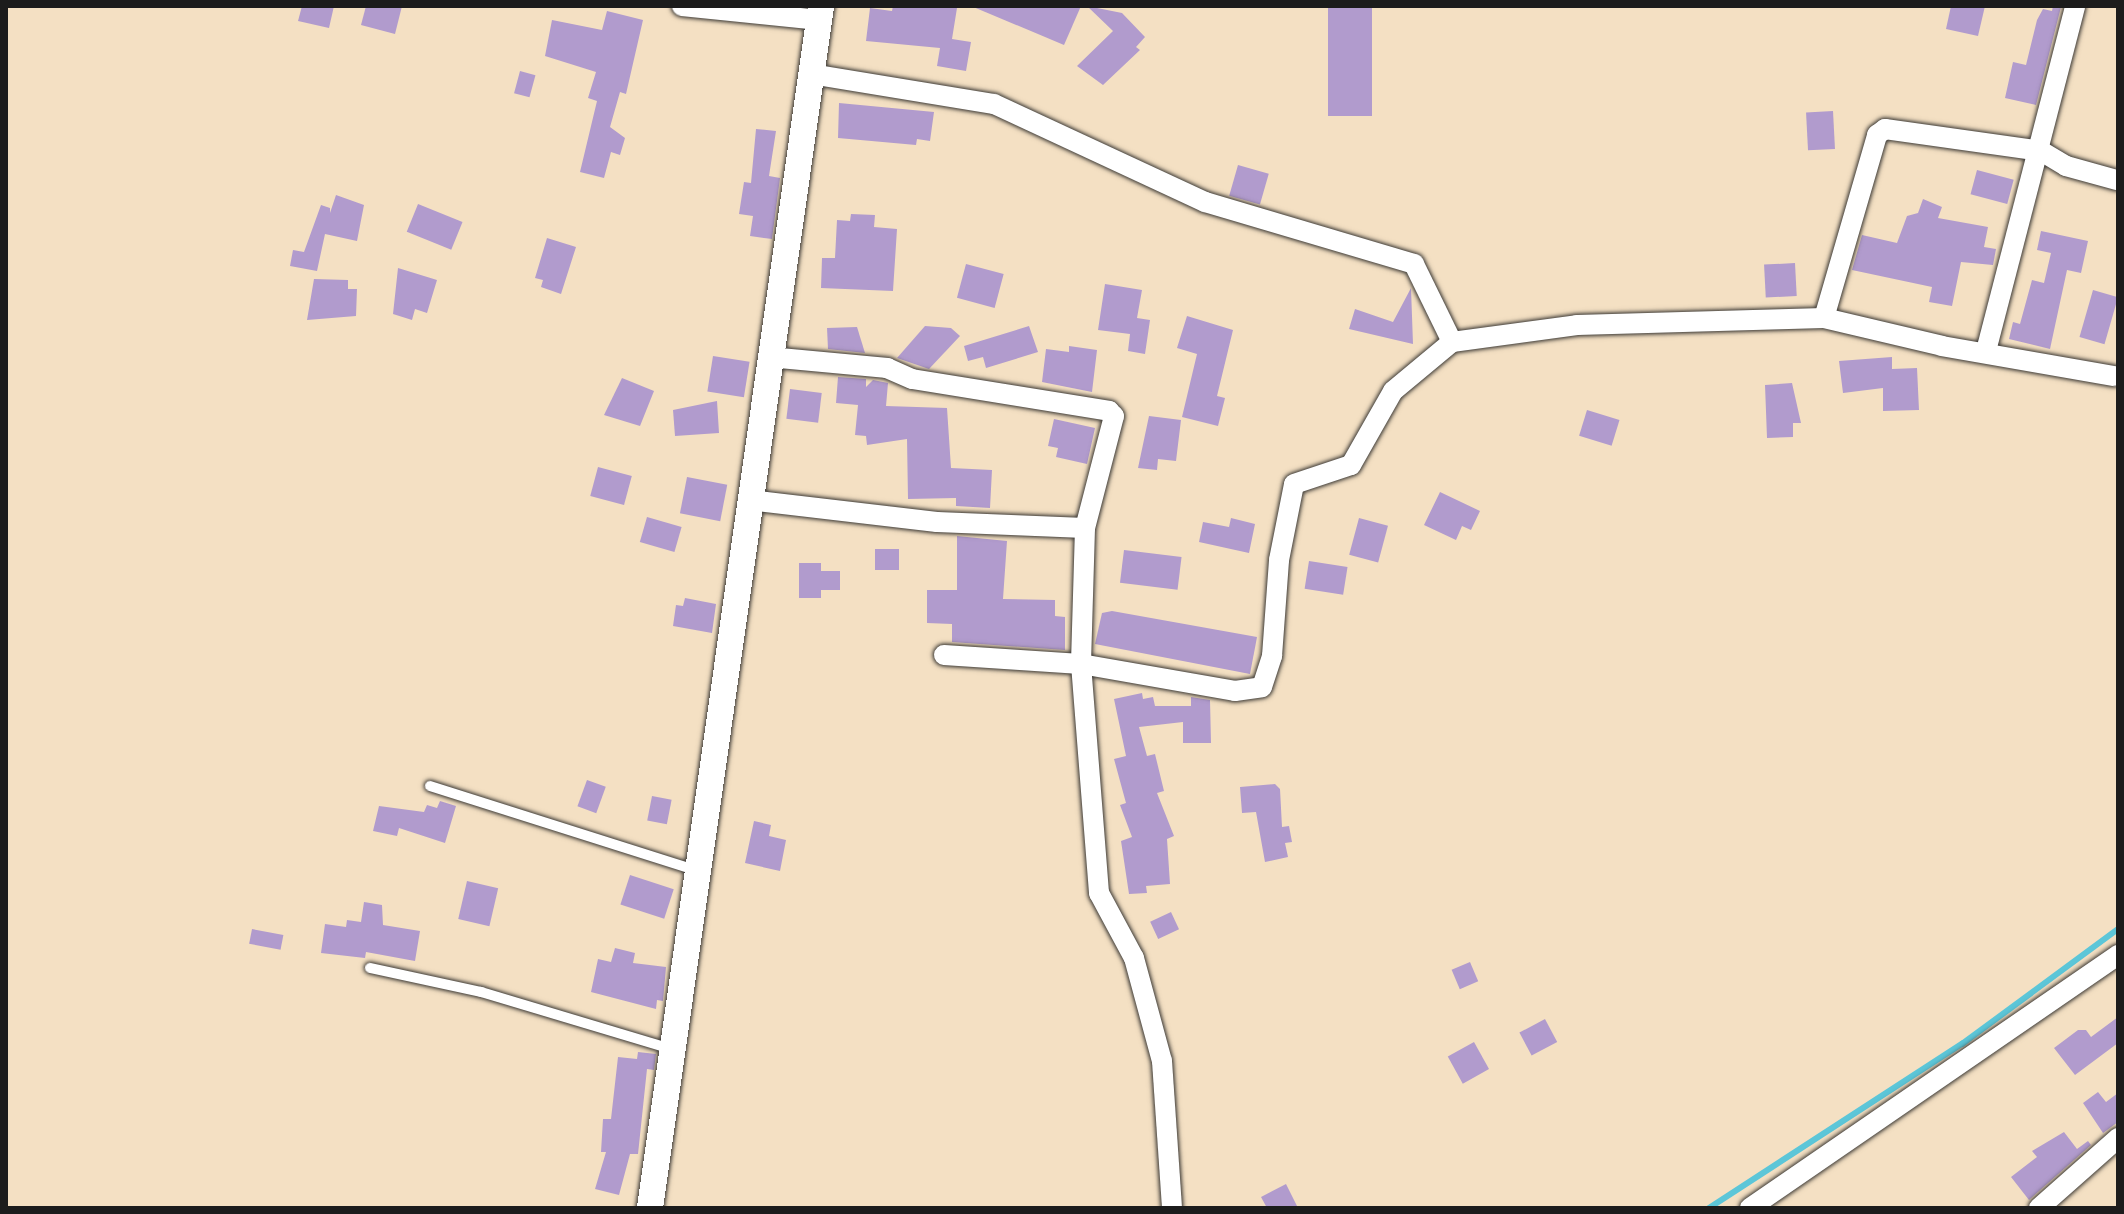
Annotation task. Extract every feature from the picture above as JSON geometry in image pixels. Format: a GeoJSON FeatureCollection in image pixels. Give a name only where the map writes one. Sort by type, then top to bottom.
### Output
{"type":"FeatureCollection","features":[{"type":"Feature","properties":{"kind":"street"},"geometry":{"type":"LineString","coordinates":[[650,1208],[695,870],[820,13],[682,6]]}},
{"type":"Feature","properties":{"kind":"street"},"geometry":{"type":"LineString","coordinates":[[1986,351],[2041,151],[2075,6]]}},
{"type":"Feature","properties":{"kind":"street"},"geometry":{"type":"LineString","coordinates":[[811,74],[994,104],[1205,202],[1414,264],[1452,342]]}},
{"type":"Feature","properties":{"kind":"street"},"geometry":{"type":"LineString","coordinates":[[1824,318],[1877,135],[1897,127],[2041,151],[2066,166],[2117,180]]}},
{"type":"Feature","properties":{"kind":"street"},"geometry":{"type":"LineString","coordinates":[[944,655],[1081,664],[1235,691],[1262,687],[1272,656],[1279,560],[1294,484],[1351,465],[1393,391],[1452,342],[1577,325],[1824,318],[1942,346],[1986,351],[2114,376]]}},
{"type":"Feature","properties":{"kind":"street"},"geometry":{"type":"LineString","coordinates":[[769,357],[887,368],[912,379],[1109,411],[1114,416],[1085,528],[1081,664],[1099,893],[1134,958],[1162,1061],[1172,1208]]}},
{"type":"Feature","properties":{"kind":"street"},"geometry":{"type":"LineString","coordinates":[[749,500],[937,522],[1085,528]]}},
{"type":"Feature","properties":{"kind":"street"},"geometry":{"type":"LineString","coordinates":[[1750,1208],[2118,955]]}},
{"type":"Feature","properties":{"kind":"street"},"geometry":{"type":"LineString","coordinates":[[2039,1208],[2118,1138]]}},
{"type":"Feature","properties":{"kind":"lane"},"geometry":{"type":"LineString","coordinates":[[430,786],[695,870]]}},
{"type":"Feature","properties":{"kind":"lane"},"geometry":{"type":"LineString","coordinates":[[370,968],[481,992],[671,1049]]}},
{"type":"Feature","properties":{"kind":"building"},"geometry":{"type":"Polygon","coordinates":[[[302,6],[334,6],[329,28],[298,21],[302,6]]]}},
{"type":"Feature","properties":{"kind":"building"},"geometry":{"type":"Polygon","coordinates":[[[366,6],[402,6],[395,34],[361,25],[366,6]]]}},
{"type":"Feature","properties":{"kind":"building"},"geometry":{"type":"Polygon","coordinates":[[[893,6],[957,8],[952,39],[971,42],[966,71],[937,66],[940,48],[866,41],[870,8],[892,11],[893,6]]]}},
{"type":"Feature","properties":{"kind":"building"},"geometry":{"type":"Polygon","coordinates":[[[971,6],[1081,6],[1064,45],[971,6]]]}},
{"type":"Feature","properties":{"kind":"building"},"geometry":{"type":"Polygon","coordinates":[[[1087,6],[1122,13],[1145,37],[1136,47],[1140,50],[1103,85],[1077,66],[1113,31],[1087,6]]]}},
{"type":"Feature","properties":{"kind":"building"},"geometry":{"type":"Polygon","coordinates":[[[1328,6],[1372,6],[1372,116],[1328,116],[1328,6]]]}},
{"type":"Feature","properties":{"kind":"building"},"geometry":{"type":"Polygon","coordinates":[[[1951,6],[1985,6],[1978,36],[1946,29],[1951,6]]]}},
{"type":"Feature","properties":{"kind":"building"},"geometry":{"type":"Polygon","coordinates":[[[2053,6],[2061,7],[2036,105],[2005,98],[2013,62],[2026,65],[2037,20],[2043,9],[2052,11],[2053,6]]]}},
{"type":"Feature","properties":{"kind":"building"},"geometry":{"type":"Polygon","coordinates":[[[607,11],[643,20],[626,94],[620,92],[610,127],[625,138],[620,155],[611,152],[604,178],[580,172],[597,101],[588,98],[596,72],[545,56],[552,20],[602,30],[607,11]]]}},
{"type":"Feature","properties":{"kind":"building"},"geometry":{"type":"Polygon","coordinates":[[[520,71],[535,75],[530,97],[514,93],[520,71]]]}},
{"type":"Feature","properties":{"kind":"building"},"geometry":{"type":"Polygon","coordinates":[[[839,103],[934,112],[930,141],[917,139],[916,145],[838,138],[839,103]]]}},
{"type":"Feature","properties":{"kind":"building"},"geometry":{"type":"Polygon","coordinates":[[[1833,111],[1835,149],[1808,150],[1806,112],[1833,111]]]}},
{"type":"Feature","properties":{"kind":"building"},"geometry":{"type":"Polygon","coordinates":[[[756,129],[776,131],[769,176],[780,178],[772,239],[750,236],[753,216],[739,214],[744,182],[751,183],[756,129]]]}},
{"type":"Feature","properties":{"kind":"building"},"geometry":{"type":"Polygon","coordinates":[[[1238,165],[1269,174],[1260,205],[1229,196],[1238,165]]]}},
{"type":"Feature","properties":{"kind":"building"},"geometry":{"type":"Polygon","coordinates":[[[1977,170],[2014,180],[2007,204],[1971,194],[1977,170]]]}},
{"type":"Feature","properties":{"kind":"building"},"geometry":{"type":"Polygon","coordinates":[[[336,195],[364,205],[357,241],[325,234],[317,271],[290,266],[293,250],[304,252],[321,205],[330,208],[330,213],[336,195]]]}},
{"type":"Feature","properties":{"kind":"building"},"geometry":{"type":"Polygon","coordinates":[[[1923,199],[1942,207],[1938,218],[1988,227],[1984,247],[1996,249],[1993,265],[1961,262],[1952,306],[1929,302],[1932,287],[1852,270],[1862,235],[1897,243],[1907,216],[1918,213],[1923,199]]]}},
{"type":"Feature","properties":{"kind":"building"},"geometry":{"type":"Polygon","coordinates":[[[418,204],[463,222],[451,250],[407,232],[418,204]]]}},
{"type":"Feature","properties":{"kind":"building"},"geometry":{"type":"Polygon","coordinates":[[[851,214],[875,215],[874,227],[897,229],[893,291],[821,288],[822,258],[835,258],[837,220],[850,221],[851,214]]]}},
{"type":"Feature","properties":{"kind":"building"},"geometry":{"type":"Polygon","coordinates":[[[2041,231],[2088,241],[2081,273],[2067,270],[2050,349],[2009,339],[2013,322],[2020,324],[2032,280],[2044,283],[2051,253],[2037,250],[2041,231]]]}},
{"type":"Feature","properties":{"kind":"building"},"geometry":{"type":"Polygon","coordinates":[[[547,238],[576,247],[561,294],[541,287],[543,280],[535,278],[547,238]]]}},
{"type":"Feature","properties":{"kind":"building"},"geometry":{"type":"Polygon","coordinates":[[[1795,263],[1797,296],[1766,298],[1764,265],[1795,263]]]}},
{"type":"Feature","properties":{"kind":"building"},"geometry":{"type":"Polygon","coordinates":[[[966,264],[1004,274],[995,308],[957,298],[966,264]]]}},
{"type":"Feature","properties":{"kind":"building"},"geometry":{"type":"Polygon","coordinates":[[[398,268],[437,280],[427,313],[415,309],[412,320],[393,314],[398,268]]]}},
{"type":"Feature","properties":{"kind":"building"},"geometry":{"type":"Polygon","coordinates":[[[314,279],[348,280],[348,289],[357,289],[356,316],[307,320],[314,279]]]}},
{"type":"Feature","properties":{"kind":"building"},"geometry":{"type":"Polygon","coordinates":[[[1105,284],[1142,290],[1137,318],[1150,320],[1145,354],[1128,351],[1130,334],[1098,330],[1105,284]]]}},
{"type":"Feature","properties":{"kind":"building"},"geometry":{"type":"Polygon","coordinates":[[[1411,288],[1413,344],[1349,329],[1355,309],[1393,322],[1411,288]]]}},
{"type":"Feature","properties":{"kind":"building"},"geometry":{"type":"Polygon","coordinates":[[[2093,290],[2118,297],[2104,344],[2079,337],[2093,290]]]}},
{"type":"Feature","properties":{"kind":"building"},"geometry":{"type":"Polygon","coordinates":[[[1187,316],[1233,330],[1217,396],[1225,398],[1218,426],[1182,417],[1197,354],[1177,348],[1187,316]]]}},
{"type":"Feature","properties":{"kind":"building"},"geometry":{"type":"Polygon","coordinates":[[[925,326],[951,328],[960,336],[929,369],[897,358],[925,326]]]}},
{"type":"Feature","properties":{"kind":"building"},"geometry":{"type":"Polygon","coordinates":[[[1029,326],[1038,352],[986,368],[983,357],[968,361],[964,346],[1029,326]]]}},
{"type":"Feature","properties":{"kind":"building"},"geometry":{"type":"Polygon","coordinates":[[[857,327],[865,353],[828,349],[827,328],[857,327]]]}},
{"type":"Feature","properties":{"kind":"building"},"geometry":{"type":"Polygon","coordinates":[[[1069,346],[1097,350],[1092,392],[1042,382],[1046,349],[1069,352],[1069,346]]]}},
{"type":"Feature","properties":{"kind":"building"},"geometry":{"type":"Polygon","coordinates":[[[713,356],[750,362],[744,397],[707,392],[713,356]]]}},
{"type":"Feature","properties":{"kind":"building"},"geometry":{"type":"Polygon","coordinates":[[[1892,357],[1892,369],[1917,368],[1919,410],[1883,411],[1883,388],[1843,393],[1839,361],[1892,357]]]}},
{"type":"Feature","properties":{"kind":"building"},"geometry":{"type":"Polygon","coordinates":[[[838,377],[866,379],[866,387],[873,380],[888,383],[886,406],[947,408],[951,468],[992,470],[990,508],[956,506],[956,498],[908,499],[907,439],[867,445],[866,436],[855,435],[858,405],[836,403],[838,377]]]}},
{"type":"Feature","properties":{"kind":"building"},"geometry":{"type":"Polygon","coordinates":[[[622,378],[654,391],[640,426],[604,415],[622,378]]]}},
{"type":"Feature","properties":{"kind":"building"},"geometry":{"type":"Polygon","coordinates":[[[1792,383],[1801,423],[1793,423],[1793,437],[1767,438],[1765,385],[1792,383]]]}},
{"type":"Feature","properties":{"kind":"building"},"geometry":{"type":"Polygon","coordinates":[[[790,389],[822,393],[818,423],[786,419],[790,389]]]}},
{"type":"Feature","properties":{"kind":"building"},"geometry":{"type":"Polygon","coordinates":[[[717,401],[719,433],[675,436],[673,410],[717,401]]]}},
{"type":"Feature","properties":{"kind":"building"},"geometry":{"type":"Polygon","coordinates":[[[1587,410],[1620,420],[1612,446],[1579,436],[1587,410]]]}},
{"type":"Feature","properties":{"kind":"building"},"geometry":{"type":"Polygon","coordinates":[[[1149,416],[1181,420],[1176,461],[1158,459],[1157,470],[1138,468],[1149,416]]]}},
{"type":"Feature","properties":{"kind":"building"},"geometry":{"type":"Polygon","coordinates":[[[1054,419],[1095,428],[1087,464],[1056,457],[1058,448],[1048,446],[1054,419]]]}},
{"type":"Feature","properties":{"kind":"building"},"geometry":{"type":"Polygon","coordinates":[[[598,467],[632,476],[624,505],[590,496],[598,467]]]}},
{"type":"Feature","properties":{"kind":"building"},"geometry":{"type":"Polygon","coordinates":[[[687,477],[727,485],[720,521],[680,513],[687,477]]]}},
{"type":"Feature","properties":{"kind":"building"},"geometry":{"type":"Polygon","coordinates":[[[1440,492],[1480,511],[1471,530],[1462,526],[1456,540],[1424,525],[1440,492]]]}},
{"type":"Feature","properties":{"kind":"building"},"geometry":{"type":"Polygon","coordinates":[[[647,517],[682,527],[674,552],[640,542],[647,517]]]}},
{"type":"Feature","properties":{"kind":"building"},"geometry":{"type":"Polygon","coordinates":[[[1231,518],[1255,524],[1249,553],[1199,542],[1203,522],[1229,527],[1231,518]]]}},
{"type":"Feature","properties":{"kind":"building"},"geometry":{"type":"Polygon","coordinates":[[[1359,518],[1388,526],[1378,562],[1349,555],[1359,518]]]}},
{"type":"Feature","properties":{"kind":"building"},"geometry":{"type":"Polygon","coordinates":[[[957,536],[1007,541],[1003,599],[1055,600],[1055,616],[1065,617],[1065,650],[952,642],[952,624],[927,623],[927,590],[957,590],[957,536]]]}},
{"type":"Feature","properties":{"kind":"building"},"geometry":{"type":"Polygon","coordinates":[[[875,549],[899,549],[899,570],[875,570],[875,549]]]}},
{"type":"Feature","properties":{"kind":"building"},"geometry":{"type":"Polygon","coordinates":[[[1124,550],[1182,557],[1178,590],[1120,583],[1124,550]]]}},
{"type":"Feature","properties":{"kind":"building"},"geometry":{"type":"Polygon","coordinates":[[[1309,561],[1348,567],[1343,595],[1305,589],[1309,561]]]}},
{"type":"Feature","properties":{"kind":"building"},"geometry":{"type":"Polygon","coordinates":[[[799,563],[821,563],[821,571],[840,571],[840,590],[821,590],[821,598],[799,598],[799,563]]]}},
{"type":"Feature","properties":{"kind":"building"},"geometry":{"type":"Polygon","coordinates":[[[685,598],[716,604],[712,633],[673,626],[676,605],[683,606],[685,598]]]}},
{"type":"Feature","properties":{"kind":"building"},"geometry":{"type":"Polygon","coordinates":[[[1112,611],[1257,637],[1250,674],[1095,644],[1102,613],[1112,611]]]}},
{"type":"Feature","properties":{"kind":"building"},"geometry":{"type":"Polygon","coordinates":[[[1142,693],[1143,699],[1153,697],[1155,706],[1191,706],[1191,697],[1210,700],[1211,743],[1183,743],[1183,722],[1139,727],[1147,756],[1155,754],[1164,791],[1157,793],[1174,836],[1167,839],[1170,884],[1146,886],[1147,893],[1129,894],[1121,841],[1132,837],[1120,805],[1126,803],[1114,759],[1126,756],[1114,699],[1142,693]]]}},
{"type":"Feature","properties":{"kind":"building"},"geometry":{"type":"Polygon","coordinates":[[[587,780],[606,787],[596,813],[577,806],[587,780]]]}},
{"type":"Feature","properties":{"kind":"building"},"geometry":{"type":"Polygon","coordinates":[[[1275,784],[1280,789],[1282,827],[1289,826],[1292,842],[1285,843],[1288,857],[1265,862],[1256,812],[1242,813],[1240,787],[1275,784]]]}},
{"type":"Feature","properties":{"kind":"building"},"geometry":{"type":"Polygon","coordinates":[[[652,796],[672,800],[667,824],[647,821],[652,796]]]}},
{"type":"Feature","properties":{"kind":"building"},"geometry":{"type":"Polygon","coordinates":[[[440,801],[456,806],[445,843],[399,828],[397,836],[373,831],[379,806],[424,812],[427,805],[437,808],[440,801]]]}},
{"type":"Feature","properties":{"kind":"building"},"geometry":{"type":"Polygon","coordinates":[[[754,821],[771,825],[769,836],[786,840],[780,871],[745,863],[754,821]]]}},
{"type":"Feature","properties":{"kind":"building"},"geometry":{"type":"Polygon","coordinates":[[[630,875],[674,889],[664,919],[620,904],[630,875]]]}},
{"type":"Feature","properties":{"kind":"building"},"geometry":{"type":"Polygon","coordinates":[[[467,881],[498,888],[489,926],[458,919],[467,881]]]}},
{"type":"Feature","properties":{"kind":"building"},"geometry":{"type":"Polygon","coordinates":[[[364,902],[382,905],[383,925],[420,931],[415,961],[366,952],[365,958],[321,953],[325,924],[346,927],[347,920],[361,922],[364,902]]]}},
{"type":"Feature","properties":{"kind":"building"},"geometry":{"type":"Polygon","coordinates":[[[1171,912],[1179,929],[1158,939],[1150,922],[1171,912]]]}},
{"type":"Feature","properties":{"kind":"building"},"geometry":{"type":"Polygon","coordinates":[[[252,929],[283,935],[281,950],[249,944],[252,929]]]}},
{"type":"Feature","properties":{"kind":"building"},"geometry":{"type":"Polygon","coordinates":[[[615,948],[635,953],[633,963],[666,967],[663,1001],[657,1000],[656,1009],[591,992],[598,959],[611,962],[615,948]]]}},
{"type":"Feature","properties":{"kind":"building"},"geometry":{"type":"Polygon","coordinates":[[[1470,962],[1478,981],[1460,989],[1452,970],[1470,962]]]}},
{"type":"Feature","properties":{"kind":"building"},"geometry":{"type":"Polygon","coordinates":[[[2118,1017],[2118,1043],[2075,1075],[2054,1048],[2078,1030],[2086,1030],[2091,1037],[2118,1017]]]}},
{"type":"Feature","properties":{"kind":"building"},"geometry":{"type":"Polygon","coordinates":[[[1545,1019],[1557,1042],[1532,1056],[1519,1033],[1545,1019]]]}},
{"type":"Feature","properties":{"kind":"building"},"geometry":{"type":"Polygon","coordinates":[[[1474,1042],[1489,1069],[1463,1084],[1448,1057],[1474,1042]]]}},
{"type":"Feature","properties":{"kind":"building"},"geometry":{"type":"Polygon","coordinates":[[[638,1052],[656,1054],[654,1070],[647,1069],[638,1154],[630,1154],[619,1195],[595,1189],[606,1152],[601,1152],[603,1119],[611,1119],[618,1057],[637,1059],[638,1052]]]}},
{"type":"Feature","properties":{"kind":"building"},"geometry":{"type":"Polygon","coordinates":[[[2098,1092],[2106,1102],[2118,1093],[2118,1122],[2103,1133],[2083,1103],[2098,1092]]]}},
{"type":"Feature","properties":{"kind":"building"},"geometry":{"type":"Polygon","coordinates":[[[2064,1132],[2077,1149],[2088,1141],[2091,1145],[2029,1200],[2011,1177],[2037,1157],[2032,1151],[2064,1132]]]}},
{"type":"Feature","properties":{"kind":"building"},"geometry":{"type":"Polygon","coordinates":[[[1286,1184],[1298,1208],[1267,1208],[1261,1197],[1286,1184]]]}},
{"type":"Feature","properties":{"kind":"waterway"},"geometry":{"type":"LineString","coordinates":[[1709,1208],[1962,1044],[2118,929]]}}]}
